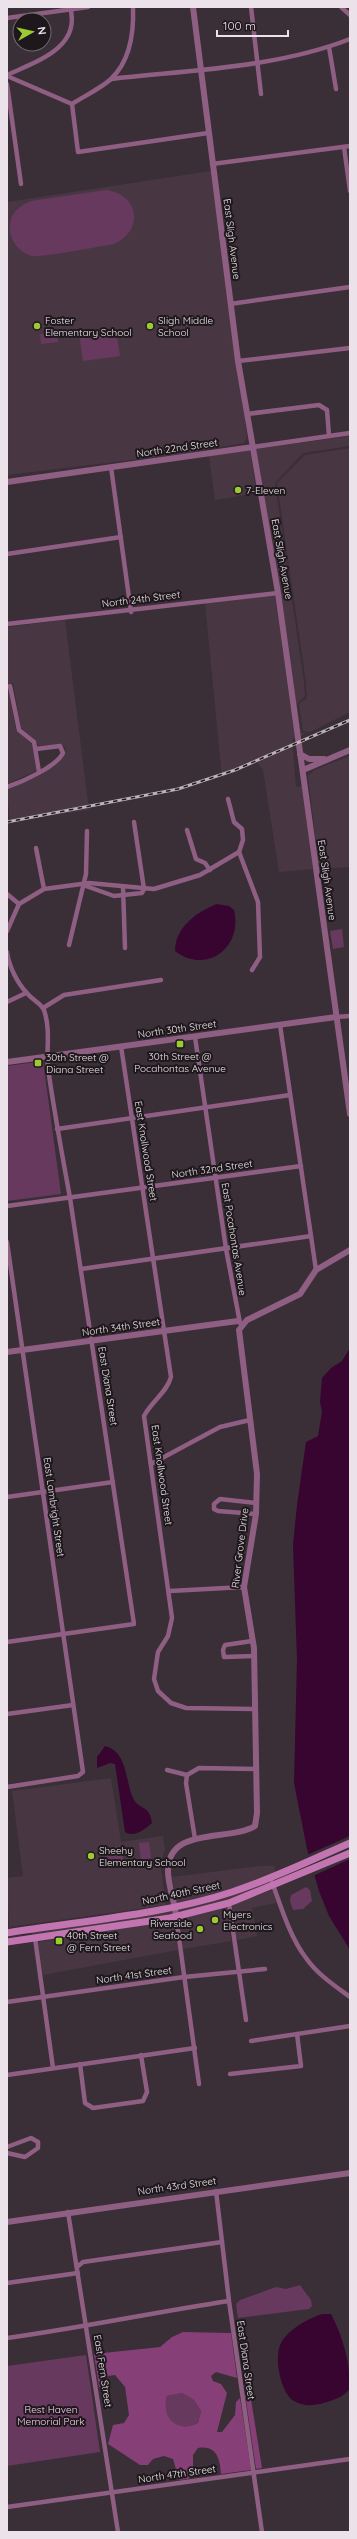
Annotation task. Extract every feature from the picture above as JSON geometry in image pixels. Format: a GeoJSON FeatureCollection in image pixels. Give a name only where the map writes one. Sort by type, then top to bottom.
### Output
{"type":"FeatureCollection","features":[{"type":"Feature","properties":{"kind":"main road","name":"North 40th Street"},"geometry":{"type":"LineString","coordinates":[[7,1933],[175,1906],[231,1893],[270,1878],[350,1843]]}},
{"type":"Feature","properties":{"kind":"main road","name":"North 40th Street"},"geometry":{"type":"LineString","coordinates":[[7,1942],[176,1916],[229,1903],[273,1887],[350,1853]]}},
{"type":"Feature","properties":{"kind":"street"},"geometry":{"type":"LineString","coordinates":[[7,18],[70,8],[88,7]]}},
{"type":"Feature","properties":{"kind":"street"},"geometry":{"type":"LineString","coordinates":[[72,104],[111,79],[130,50],[134,27],[133,7]]}},
{"type":"Feature","properties":{"kind":"street","name":"East Sligh Avenue"},"geometry":{"type":"LineString","coordinates":[[193,7],[238,361],[278,592],[350,1114]]}},
{"type":"Feature","properties":{"kind":"street"},"geometry":{"type":"LineString","coordinates":[[251,7],[261,94]]}},
{"type":"Feature","properties":{"kind":"street"},"geometry":{"type":"LineString","coordinates":[[342,7],[350,15]]}},
{"type":"Feature","properties":{"kind":"street"},"geometry":{"type":"LineString","coordinates":[[7,76],[57,50],[68,39],[72,23],[70,8]]}},
{"type":"Feature","properties":{"kind":"street"},"geometry":{"type":"LineString","coordinates":[[111,79],[258,62],[329,47],[350,39]]}},
{"type":"Feature","properties":{"kind":"street"},"geometry":{"type":"LineString","coordinates":[[329,47],[336,89]]}},
{"type":"Feature","properties":{"kind":"street"},"geometry":{"type":"LineString","coordinates":[[7,76],[72,104]]}},
{"type":"Feature","properties":{"kind":"street"},"geometry":{"type":"LineString","coordinates":[[7,84],[21,184]]}},
{"type":"Feature","properties":{"kind":"street"},"geometry":{"type":"LineString","coordinates":[[72,104],[78,152],[208,132]]}},
{"type":"Feature","properties":{"kind":"street"},"geometry":{"type":"LineString","coordinates":[[212,164],[350,146]]}},
{"type":"Feature","properties":{"kind":"street"},"geometry":{"type":"LineString","coordinates":[[344,147],[350,191]]}},
{"type":"Feature","properties":{"kind":"street"},"geometry":{"type":"LineString","coordinates":[[230,304],[350,287]]}},
{"type":"Feature","properties":{"kind":"street"},"geometry":{"type":"LineString","coordinates":[[238,361],[350,348]]}},
{"type":"Feature","properties":{"kind":"street"},"geometry":{"type":"LineString","coordinates":[[247,414],[319,405],[327,410],[329,436]]}},
{"type":"Feature","properties":{"kind":"street","name":"North 22nd Street"},"geometry":{"type":"LineString","coordinates":[[7,482],[350,434]]}},
{"type":"Feature","properties":{"kind":"street"},"geometry":{"type":"LineString","coordinates":[[111,467],[131,611]]}},
{"type":"Feature","properties":{"kind":"street"},"geometry":{"type":"LineString","coordinates":[[7,554],[121,537]]}},
{"type":"Feature","properties":{"kind":"street","name":"North 24th Street"},"geometry":{"type":"LineString","coordinates":[[7,624],[131,611],[278,592]]}},
{"type":"Feature","properties":{"kind":"street"},"geometry":{"type":"LineString","coordinates":[[10,686],[19,730],[34,742],[39,772]]}},
{"type":"Feature","properties":{"kind":"street"},"geometry":{"type":"LineString","coordinates":[[7,787],[56,762],[63,752],[60,746],[36,749]]}},
{"type":"Feature","properties":{"kind":"street"},"geometry":{"type":"LineString","coordinates":[[303,770],[350,750]]}},
{"type":"Feature","properties":{"kind":"street"},"geometry":{"type":"LineString","coordinates":[[300,754],[310,759],[328,759]]}},
{"type":"Feature","properties":{"kind":"street"},"geometry":{"type":"LineString","coordinates":[[228,800],[234,822],[242,829],[243,840],[239,852],[258,902],[260,957],[252,970]]}},
{"type":"Feature","properties":{"kind":"street"},"geometry":{"type":"LineString","coordinates":[[134,822],[144,890]]}},
{"type":"Feature","properties":{"kind":"street"},"geometry":{"type":"LineString","coordinates":[[187,830],[196,859],[205,863],[210,870]]}},
{"type":"Feature","properties":{"kind":"street"},"geometry":{"type":"LineString","coordinates":[[69,945],[86,874],[87,831]]}},
{"type":"Feature","properties":{"kind":"street"},"geometry":{"type":"LineString","coordinates":[[36,848],[44,889]]}},
{"type":"Feature","properties":{"kind":"street"},"geometry":{"type":"LineString","coordinates":[[7,931],[19,904],[44,889],[89,883],[144,890],[173,885],[210,870],[239,852]]}},
{"type":"Feature","properties":{"kind":"street"},"geometry":{"type":"LineString","coordinates":[[83,885],[106,894],[123,896],[142,893],[144,890]]}},
{"type":"Feature","properties":{"kind":"street"},"geometry":{"type":"LineString","coordinates":[[123,887],[125,948]]}},
{"type":"Feature","properties":{"kind":"street"},"geometry":{"type":"LineString","coordinates":[[7,894],[19,904]]}},
{"type":"Feature","properties":{"kind":"street"},"geometry":{"type":"LineString","coordinates":[[7,952],[16,978],[26,993],[43,1008],[64,995],[161,980]]}},
{"type":"Feature","properties":{"kind":"street"},"geometry":{"type":"LineString","coordinates":[[7,1002],[26,993]]}},
{"type":"Feature","properties":{"kind":"street","name":"East Diana Street"},"geometry":{"type":"LineString","coordinates":[[43,1008],[50,1044],[48,1065],[57,1129],[70,1198],[134,1624],[63,1634]]}},
{"type":"Feature","properties":{"kind":"street","name":"North 30th Street"},"geometry":{"type":"LineString","coordinates":[[7,1062],[350,1016]]}},
{"type":"Feature","properties":{"kind":"street"},"geometry":{"type":"LineString","coordinates":[[280,1026],[316,1270]]}},
{"type":"Feature","properties":{"kind":"street","name":"East Pocahontas Avenue"},"geometry":{"type":"LineString","coordinates":[[195,1037],[226,1249],[240,1323]]}},
{"type":"Feature","properties":{"kind":"street","name":"East Knollwood Street"},"geometry":{"type":"LineString","coordinates":[[121,1046],[166,1331],[171,1376],[169,1386],[150,1405],[144,1416],[170,1591],[172,1618],[168,1636],[158,1652],[154,1679],[158,1691],[171,1703],[186,1708],[255,1709]]}},
{"type":"Feature","properties":{"kind":"street"},"geometry":{"type":"LineString","coordinates":[[57,1129],[290,1095]]}},
{"type":"Feature","properties":{"kind":"street","name":"North 32nd Street"},"geometry":{"type":"LineString","coordinates":[[7,1206],[301,1166]]}},
{"type":"Feature","properties":{"kind":"street"},"geometry":{"type":"LineString","coordinates":[[81,1269],[154,1257],[226,1249],[311,1236]]}},
{"type":"Feature","properties":{"kind":"street","name":"East Lambright Street"},"geometry":{"type":"LineString","coordinates":[[7,1242],[82,1775],[7,1787]]}},
{"type":"Feature","properties":{"kind":"street"},"geometry":{"type":"LineString","coordinates":[[240,1323],[300,1294],[316,1270],[350,1250]]}},
{"type":"Feature","properties":{"kind":"street","name":"North 34th Street"},"geometry":{"type":"LineString","coordinates":[[7,1352],[166,1331],[240,1323]]}},
{"type":"Feature","properties":{"kind":"street","name":"River Grove Drive"},"geometry":{"type":"LineString","coordinates":[[176,1916],[168,1873],[168,1862],[181,1844],[195,1839],[246,1832],[255,1826],[257,1813],[254,1656],[244,1587],[256,1514],[257,1474],[238,1335],[240,1323]]}},
{"type":"Feature","properties":{"kind":"street"},"geometry":{"type":"LineString","coordinates":[[151,1464],[220,1427],[250,1420]]}},
{"type":"Feature","properties":{"kind":"street"},"geometry":{"type":"LineString","coordinates":[[7,1497],[113,1482]]}},
{"type":"Feature","properties":{"kind":"street"},"geometry":{"type":"LineString","coordinates":[[256,1502],[220,1499],[214,1504],[214,1509],[218,1511],[256,1514]]}},
{"type":"Feature","properties":{"kind":"street"},"geometry":{"type":"LineString","coordinates":[[170,1591],[244,1587]]}},
{"type":"Feature","properties":{"kind":"street"},"geometry":{"type":"LineString","coordinates":[[7,1642],[63,1634]]}},
{"type":"Feature","properties":{"kind":"street"},"geometry":{"type":"LineString","coordinates":[[252,1641],[225,1645],[222,1650],[224,1657],[254,1656]]}},
{"type":"Feature","properties":{"kind":"street"},"geometry":{"type":"LineString","coordinates":[[7,1714],[73,1705]]}},
{"type":"Feature","properties":{"kind":"street"},"geometry":{"type":"LineString","coordinates":[[195,1839],[186,1783],[188,1775],[199,1768],[255,1769]]}},
{"type":"Feature","properties":{"kind":"street"},"geometry":{"type":"LineString","coordinates":[[168,1770],[188,1775]]}},
{"type":"Feature","properties":{"kind":"street"},"geometry":{"type":"LineString","coordinates":[[270,1878],[293,1934],[306,1958],[350,1997]]}},
{"type":"Feature","properties":{"kind":"street"},"geometry":{"type":"LineString","coordinates":[[229,1903],[246,2020]]}},
{"type":"Feature","properties":{"kind":"street"},"geometry":{"type":"LineString","coordinates":[[176,1916],[200,2084]]}},
{"type":"Feature","properties":{"kind":"street"},"geometry":{"type":"LineString","coordinates":[[36,1938],[53,2068]]}},
{"type":"Feature","properties":{"kind":"street","name":"North 41st Street"},"geometry":{"type":"LineString","coordinates":[[7,2002],[184,1977],[265,1969]]}},
{"type":"Feature","properties":{"kind":"street"},"geometry":{"type":"LineString","coordinates":[[252,2041],[350,2026]]}},
{"type":"Feature","properties":{"kind":"street"},"geometry":{"type":"LineString","coordinates":[[230,2074],[301,2066],[296,2034]]}},
{"type":"Feature","properties":{"kind":"street"},"geometry":{"type":"LineString","coordinates":[[7,2075],[195,2048]]}},
{"type":"Feature","properties":{"kind":"street"},"geometry":{"type":"LineString","coordinates":[[80,2064],[85,2104],[93,2108],[144,2101],[147,2092],[141,2055]]}},
{"type":"Feature","properties":{"kind":"street"},"geometry":{"type":"LineString","coordinates":[[7,2147],[30,2138],[38,2142],[38,2148],[25,2157],[7,2153]]}},
{"type":"Feature","properties":{"kind":"street","name":"North 43rd Street"},"geometry":{"type":"LineString","coordinates":[[7,2222],[68,2212],[350,2173]]}},
{"type":"Feature","properties":{"kind":"street","name":"East Diana Street"},"geometry":{"type":"LineString","coordinates":[[216,2191],[229,2301],[262,2532]]}},
{"type":"Feature","properties":{"kind":"street","name":"East Fern Street"},"geometry":{"type":"LineString","coordinates":[[68,2212],[118,2532]]}},
{"type":"Feature","properties":{"kind":"street"},"geometry":{"type":"LineString","coordinates":[[77,2267],[83,2262],[222,2242]]}},
{"type":"Feature","properties":{"kind":"street"},"geometry":{"type":"LineString","coordinates":[[7,2283],[78,2273]]}},
{"type":"Feature","properties":{"kind":"street"},"geometry":{"type":"LineString","coordinates":[[7,2338],[87,2327],[156,2312],[229,2301]]}},
{"type":"Feature","properties":{"kind":"street","name":"North 47th Street"},"geometry":{"type":"LineString","coordinates":[[7,2507],[350,2459]]}},
{"type":"Feature","properties":{"kind":"shaded area","name":"Sligh Middle School"},"geometry":{"type":"Polygon","coordinates":[[[211,171],[247,437],[244,443],[181,454],[7,475],[7,202],[211,171]]]}},
{"type":"Feature","properties":{"kind":"shaded area"},"geometry":{"type":"Polygon","coordinates":[[[350,436],[350,446],[303,453],[275,483],[304,682],[305,696],[297,704],[301,732],[305,734],[301,736],[256,449],[350,436]]]}},
{"type":"Feature","properties":{"kind":"shaded area"},"geometry":{"type":"Polygon","coordinates":[[[350,448],[350,712],[310,732],[303,731],[299,704],[307,698],[306,682],[277,483],[305,455],[350,448]]]}},
{"type":"Feature","properties":{"kind":"shaded area"},"geometry":{"type":"Polygon","coordinates":[[[250,450],[257,493],[215,500],[209,456],[250,450]]]}},
{"type":"Feature","properties":{"kind":"shaded area"},"geometry":{"type":"Polygon","coordinates":[[[275,595],[295,738],[292,740],[296,787],[302,786],[313,869],[279,872],[263,770],[257,762],[222,777],[205,603],[275,595]]]}},
{"type":"Feature","properties":{"kind":"shaded area"},"geometry":{"type":"Polygon","coordinates":[[[65,620],[89,810],[10,821],[7,790],[42,774],[58,763],[66,753],[65,747],[60,744],[38,746],[36,741],[21,728],[13,683],[7,684],[7,627],[65,620]]]}},
{"type":"Feature","properties":{"kind":"shaded area"},"geometry":{"type":"Polygon","coordinates":[[[7,684],[16,730],[32,744],[36,771],[7,784],[7,684]]]}},
{"type":"Feature","properties":{"kind":"shaded area"},"geometry":{"type":"Polygon","coordinates":[[[350,756],[350,867],[319,869],[308,776],[314,770],[350,756]]]}},
{"type":"Feature","properties":{"kind":"shaded area"},"geometry":{"type":"Polygon","coordinates":[[[217,904],[229,906],[234,910],[235,924],[233,936],[220,954],[210,959],[199,960],[187,958],[175,951],[176,942],[179,935],[188,922],[202,911],[217,904]]]}},
{"type":"Feature","properties":{"kind":"shaded area"},"geometry":{"type":"Polygon","coordinates":[[[350,1348],[350,1950],[329,1916],[319,1891],[307,1849],[294,1783],[297,1660],[293,1545],[306,1442],[318,1436],[322,1412],[320,1402],[322,1378],[331,1368],[342,1361],[350,1348]]]}},
{"type":"Feature","properties":{"kind":"shaded area"},"geometry":{"type":"Polygon","coordinates":[[[105,1746],[118,1754],[125,1768],[130,1791],[135,1802],[146,1810],[151,1817],[152,1823],[136,1833],[128,1834],[125,1832],[115,1764],[110,1763],[97,1768],[97,1757],[105,1746]]]}},
{"type":"Feature","properties":{"kind":"shaded area","name":"Sheehy Elementary School"},"geometry":{"type":"Polygon","coordinates":[[[111,1778],[121,1842],[163,1836],[165,1850],[160,1863],[166,1905],[9,1927],[7,1878],[23,1876],[12,1791],[111,1778]]]}},
{"type":"Feature","properties":{"kind":"shaded area"},"geometry":{"type":"Polygon","coordinates":[[[261,1866],[274,1866],[275,1873],[228,1891],[177,1903],[172,1877],[261,1866]]]}},
{"type":"Feature","properties":{"kind":"shaded area"},"geometry":{"type":"Polygon","coordinates":[[[268,1881],[270,1885],[229,1901],[179,1913],[178,1908],[268,1881]]]}},
{"type":"Feature","properties":{"kind":"shaded area"},"geometry":{"type":"Polygon","coordinates":[[[272,1890],[277,1903],[252,1908],[257,1936],[237,1940],[232,1905],[272,1890]]]}},
{"type":"Feature","properties":{"kind":"shaded area"},"geometry":{"type":"Polygon","coordinates":[[[227,1906],[231,1941],[183,1949],[179,1918],[227,1906]]]}},
{"type":"Feature","properties":{"kind":"shaded area"},"geometry":{"type":"Polygon","coordinates":[[[173,1909],[173,1915],[32,1938],[32,1932],[173,1909]]]}},
{"type":"Feature","properties":{"kind":"shaded area"},"geometry":{"type":"Polygon","coordinates":[[[174,1919],[178,1950],[43,1975],[38,1942],[174,1919]]]}},
{"type":"Feature","properties":{"kind":"shaded area"},"geometry":{"type":"Polygon","coordinates":[[[322,2314],[331,2314],[339,2332],[349,2369],[350,2388],[339,2398],[316,2405],[303,2405],[289,2397],[285,2390],[279,2373],[279,2347],[286,2336],[295,2328],[305,2321],[322,2314]]]}},
{"type":"Feature","properties":{"kind":"shaded area"},"geometry":{"type":"Polygon","coordinates":[[[183,2332],[231,2333],[237,2378],[216,2372],[211,2376],[213,2381],[221,2384],[227,2393],[217,2432],[222,2432],[235,2415],[236,2402],[240,2398],[251,2470],[221,2474],[220,2463],[216,2454],[209,2449],[198,2448],[193,2455],[193,2474],[188,2479],[179,2480],[173,2459],[164,2456],[153,2459],[148,2465],[140,2465],[108,2444],[113,2425],[124,2423],[129,2415],[125,2387],[115,2375],[102,2377],[102,2386],[99,2387],[94,2354],[160,2347],[172,2337],[183,2332]],[[182,2393],[167,2396],[166,2411],[172,2422],[183,2426],[190,2426],[198,2423],[201,2411],[194,2400],[182,2393]]]}},
{"type":"Feature","properties":{"kind":"shaded area"},"geometry":{"type":"Polygon","coordinates":[[[250,2393],[262,2468],[256,2469],[245,2394],[250,2393]]]}},
{"type":"Feature","properties":{"kind":"green space"},"geometry":{"type":"Polygon","coordinates":[[[106,190],[117,193],[126,199],[134,214],[134,222],[130,230],[124,238],[114,244],[58,254],[32,256],[23,252],[13,241],[10,232],[10,222],[13,214],[27,203],[31,201],[106,190]]]}},
{"type":"Feature","properties":{"kind":"green space"},"geometry":{"type":"Polygon","coordinates":[[[116,329],[120,356],[83,361],[79,333],[116,329]]]}},
{"type":"Feature","properties":{"kind":"green space"},"geometry":{"type":"Polygon","coordinates":[[[57,332],[58,342],[41,344],[40,334],[57,332]]]}},
{"type":"Feature","properties":{"kind":"green space"},"geometry":{"type":"Polygon","coordinates":[[[342,929],[344,947],[333,949],[330,931],[342,929]]]}},
{"type":"Feature","properties":{"kind":"green space"},"geometry":{"type":"Polygon","coordinates":[[[43,1061],[61,1194],[7,1201],[7,1066],[43,1061]]]}},
{"type":"Feature","properties":{"kind":"green space"},"geometry":{"type":"Polygon","coordinates":[[[149,1842],[151,1858],[141,1860],[139,1843],[149,1842]]]}},
{"type":"Feature","properties":{"kind":"green space"},"geometry":{"type":"Polygon","coordinates":[[[121,1846],[124,1863],[106,1866],[104,1849],[121,1846]]]}},
{"type":"Feature","properties":{"kind":"green space"},"geometry":{"type":"Polygon","coordinates":[[[306,1887],[310,1890],[312,1901],[303,1909],[293,1910],[290,1901],[291,1895],[306,1887]]]}},
{"type":"Feature","properties":{"kind":"green space"},"geometry":{"type":"Polygon","coordinates":[[[300,2285],[311,2300],[312,2306],[309,2309],[238,2318],[236,2304],[240,2300],[276,2287],[286,2289],[300,2285]]]}},
{"type":"Feature","properties":{"kind":"green space","name":"Rest Haven Memorial Park"},"geometry":{"type":"Polygon","coordinates":[[[86,2355],[100,2452],[7,2466],[7,2366],[86,2355]]]}},
{"type":"Feature","properties":{"kind":"green space"},"geometry":{"type":"Polygon","coordinates":[[[182,2393],[194,2400],[201,2411],[198,2423],[183,2427],[172,2422],[166,2411],[167,2396],[182,2393]]]}},
{"type":"Feature","properties":{"kind":"pier"},"geometry":{"type":"Polygon","coordinates":[[[350,1836],[350,1859],[313,1876],[307,1855],[350,1836]]]}},
{"type":"Feature","properties":{"kind":"railway"},"geometry":{"type":"LineString","coordinates":[[7,822],[178,789],[235,770],[350,720]]}},
{"type":"Feature","properties":{"kind":"place","name":"Foster Elementary School"},"geometry":{"type":"Point","coordinates":[37,326]}},
{"type":"Feature","properties":{"kind":"place","name":"Sligh Middle School"},"geometry":{"type":"Point","coordinates":[150,326]}},
{"type":"Feature","properties":{"kind":"place","name":"7-Eleven"},"geometry":{"type":"Point","coordinates":[238,490]}},
{"type":"Feature","properties":{"kind":"place","name":"30th Street @ Pocahontas Avenue"},"geometry":{"type":"Point","coordinates":[180,1044]}},
{"type":"Feature","properties":{"kind":"place","name":"30th Street @ Diana Street"},"geometry":{"type":"Point","coordinates":[38,1063]}},
{"type":"Feature","properties":{"kind":"place","name":"Sheehy Elementary School"},"geometry":{"type":"Point","coordinates":[91,1856]}},
{"type":"Feature","properties":{"kind":"place","name":"Myers Electronics"},"geometry":{"type":"Point","coordinates":[215,1920]}},
{"type":"Feature","properties":{"kind":"place","name":"Riverside Seafood"},"geometry":{"type":"Point","coordinates":[200,1929]}},
{"type":"Feature","properties":{"kind":"place","name":"40th Street @ Fern Street"},"geometry":{"type":"Point","coordinates":[59,1941]}}]}
